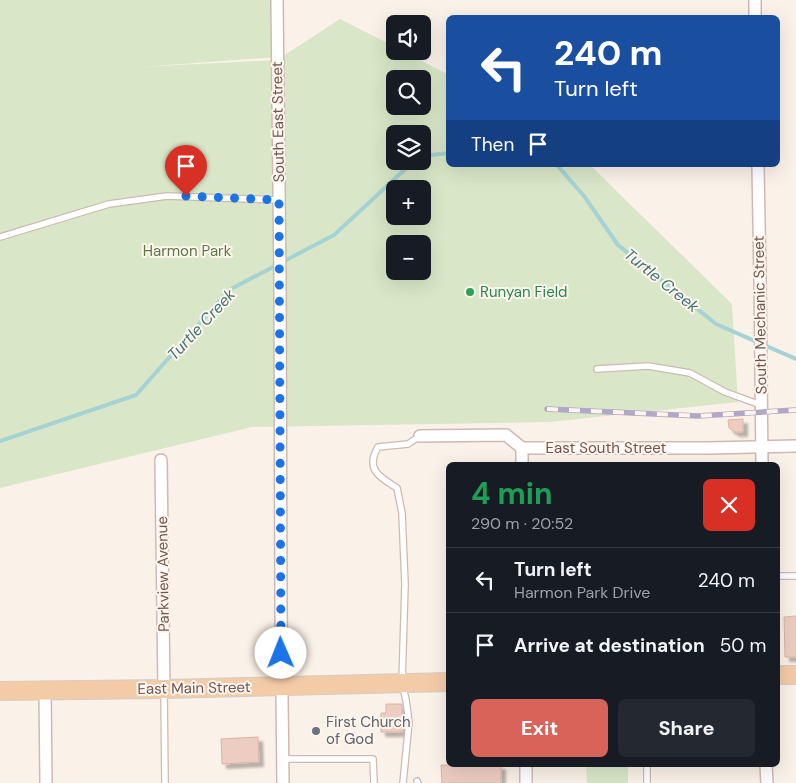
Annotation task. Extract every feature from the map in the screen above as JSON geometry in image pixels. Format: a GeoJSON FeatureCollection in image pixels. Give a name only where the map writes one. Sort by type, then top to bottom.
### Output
{"type":"FeatureCollection","features":[{"type":"Feature","properties":{"kind":"main road"},"geometry":{"type":"LineString","coordinates":[[780,675],[796,675]]}},
{"type":"Feature","properties":{"kind":"main road","name":"East Main Street"},"geometry":{"type":"LineString","coordinates":[[0,691],[446,682]]}},
{"type":"Feature","properties":{"kind":"street","name":"South East Street"},"geometry":{"type":"LineString","coordinates":[[277,0],[283,783]]}},
{"type":"Feature","properties":{"kind":"street"},"geometry":{"type":"LineString","coordinates":[[755,0],[755,15]]}},
{"type":"Feature","properties":{"kind":"street","name":"South Mechanic Street"},"geometry":{"type":"LineString","coordinates":[[758,167],[762,462]]}},
{"type":"Feature","properties":{"kind":"street"},"geometry":{"type":"LineString","coordinates":[[420,436],[506,435],[522,448],[522,462]]}},
{"type":"Feature","properties":{"kind":"street","name":"East South Street"},"geometry":{"type":"LineString","coordinates":[[522,448],[796,446]]}},
{"type":"Feature","properties":{"kind":"street","name":"Parkview Avenue"},"geometry":{"type":"LineString","coordinates":[[161,460],[164,689]]}},
{"type":"Feature","properties":{"kind":"street"},"geometry":{"type":"LineString","coordinates":[[45,690],[46,783]]}},
{"type":"Feature","properties":{"kind":"street"},"geometry":{"type":"LineString","coordinates":[[526,767],[526,783]]}},
{"type":"Feature","properties":{"kind":"street"},"geometry":{"type":"LineString","coordinates":[[766,767],[767,783]]}},
{"type":"Feature","properties":{"kind":"lane"},"geometry":{"type":"LineString","coordinates":[[0,237],[109,204],[167,196],[279,200]]}},
{"type":"Feature","properties":{"kind":"lane"},"geometry":{"type":"LineString","coordinates":[[597,369],[648,366],[690,373],[725,392],[761,405]]}},
{"type":"Feature","properties":{"kind":"lane"},"geometry":{"type":"LineString","coordinates":[[403,783],[409,722],[402,683],[405,584],[402,513],[397,488],[382,479],[374,470],[372,456],[378,447],[408,444],[420,436]]}},
{"type":"Feature","properties":{"kind":"lane"},"geometry":{"type":"LineString","coordinates":[[780,576],[796,576]]}},
{"type":"Feature","properties":{"kind":"lane"},"geometry":{"type":"LineString","coordinates":[[164,689],[165,783]]}},
{"type":"Feature","properties":{"kind":"lane"},"geometry":{"type":"LineString","coordinates":[[283,759],[373,759],[374,783]]}},
{"type":"Feature","properties":{"kind":"lane"},"geometry":{"type":"LineString","coordinates":[[647,767],[647,783]]}},
{"type":"Feature","properties":{"kind":"green space","name":"Harmon Park"},"geometry":{"type":"Polygon","coordinates":[[[0,0],[277,0],[277,57],[140,67],[277,60],[340,19],[386,42],[386,60],[420,60],[446,73],[446,167],[592,167],[732,304],[738,402],[550,422],[252,427],[0,488],[0,0]]]}},
{"type":"Feature","properties":{"kind":"green space"},"geometry":{"type":"Polygon","coordinates":[[[586,767],[628,767],[628,783],[587,783],[586,767]]]}},
{"type":"Feature","properties":{"kind":"building"},"geometry":{"type":"Polygon","coordinates":[[[743,419],[743,432],[735,432],[729,428],[728,420],[743,419]]]}},
{"type":"Feature","properties":{"kind":"building"},"geometry":{"type":"Polygon","coordinates":[[[796,616],[796,657],[785,657],[784,617],[796,616]]]}},
{"type":"Feature","properties":{"kind":"building"},"geometry":{"type":"Polygon","coordinates":[[[386,704],[402,704],[402,717],[404,717],[403,732],[381,732],[381,713],[386,713],[386,704]]]}},
{"type":"Feature","properties":{"kind":"building"},"geometry":{"type":"Polygon","coordinates":[[[258,737],[259,762],[222,764],[221,739],[258,737]]]}},
{"type":"Feature","properties":{"kind":"building"},"geometry":{"type":"Polygon","coordinates":[[[441,765],[446,765],[446,767],[501,767],[501,783],[442,783],[441,765]]]}},
{"type":"Feature","properties":{"kind":"waterway","name":"Turtle Creek"},"geometry":{"type":"LineString","coordinates":[[431,155],[446,153]]}},
{"type":"Feature","properties":{"kind":"waterway","name":"Turtle Creek"},"geometry":{"type":"LineString","coordinates":[[559,167],[584,196],[618,245],[716,324],[796,359]]}},
{"type":"Feature","properties":{"kind":"waterway","name":"Turtle Creek"},"geometry":{"type":"LineString","coordinates":[[0,441],[136,395],[229,290],[334,235],[404,170]]}},
{"type":"Feature","properties":{"kind":"railway"},"geometry":{"type":"LineString","coordinates":[[547,409],[698,416],[796,410]]}},
{"type":"Feature","properties":{"kind":"place","name":"Runyan Field"},"geometry":{"type":"Point","coordinates":[470,292]}},
{"type":"Feature","properties":{"kind":"place","name":"First Church of God"},"geometry":{"type":"Point","coordinates":[316,731]}},
{"type":"Feature","properties":{"kind":"route"},"geometry":{"type":"LineString","coordinates":[[186,196],[279,200],[281,653]]}}]}
